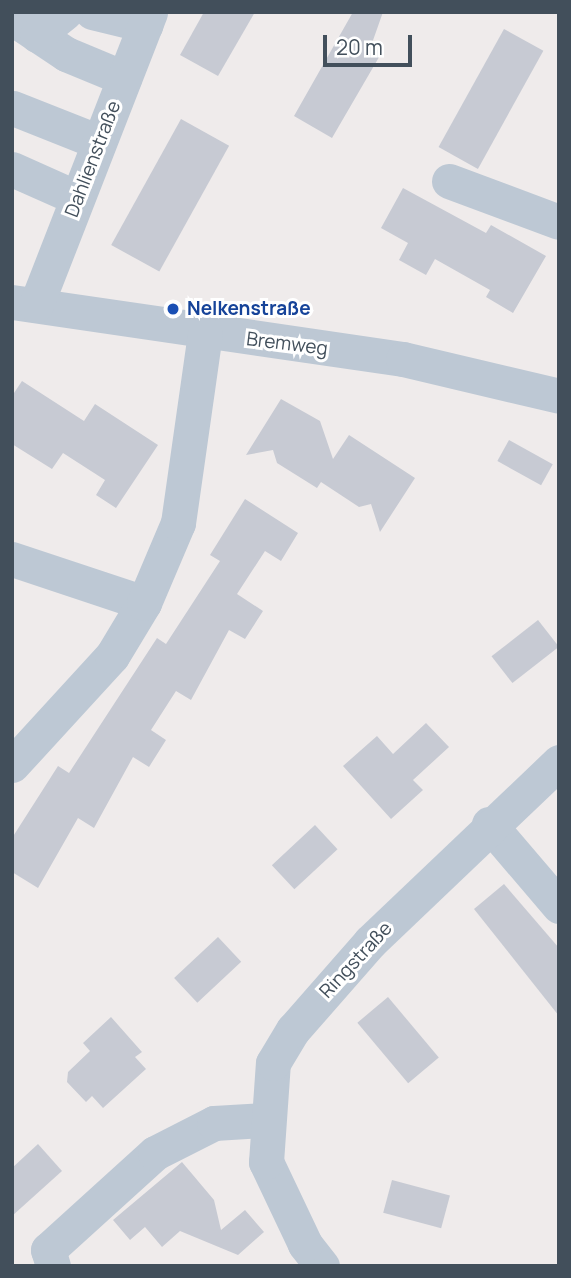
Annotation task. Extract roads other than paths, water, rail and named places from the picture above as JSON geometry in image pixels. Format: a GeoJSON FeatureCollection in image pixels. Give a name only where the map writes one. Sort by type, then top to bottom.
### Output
{"type":"FeatureCollection","features":[{"type":"Feature","properties":{"kind":"street"},"geometry":{"type":"LineString","coordinates":[[25,26],[65,12]]}},
{"type":"Feature","properties":{"kind":"street"},"geometry":{"type":"LineString","coordinates":[[92,12],[147,19]]}},
{"type":"Feature","properties":{"kind":"street","name":"Dahlienstraße"},"geometry":{"type":"LineString","coordinates":[[24,304],[77,198],[147,19]]}},
{"type":"Feature","properties":{"kind":"street"},"geometry":{"type":"LineString","coordinates":[[25,26],[124,78]]}},
{"type":"Feature","properties":{"kind":"street"},"geometry":{"type":"LineString","coordinates":[[13,108],[99,142]]}},
{"type":"Feature","properties":{"kind":"street"},"geometry":{"type":"LineString","coordinates":[[12,169],[77,198]]}},
{"type":"Feature","properties":{"kind":"street"},"geometry":{"type":"LineString","coordinates":[[449,181],[559,222]]}},
{"type":"Feature","properties":{"kind":"street","name":"Bremweg"},"geometry":{"type":"LineString","coordinates":[[24,304],[205,334],[403,359],[559,396]]}},
{"type":"Feature","properties":{"kind":"street"},"geometry":{"type":"LineString","coordinates":[[12,765],[112,656],[144,603],[178,523],[205,334]]}},
{"type":"Feature","properties":{"kind":"street"},"geometry":{"type":"LineString","coordinates":[[12,559],[144,603]]}},
{"type":"Feature","properties":{"kind":"street","name":"Ringstraße"},"geometry":{"type":"LineString","coordinates":[[322,1266],[304,1244],[266,1162],[265,1120],[273,1063],[293,1030],[489,824],[559,762]]}},
{"type":"Feature","properties":{"kind":"street"},"geometry":{"type":"LineString","coordinates":[[489,824],[559,906]]}},
{"type":"Feature","properties":{"kind":"street"},"geometry":{"type":"LineString","coordinates":[[53,1266],[48,1251],[155,1153],[214,1124],[265,1120]]}},
{"type":"Feature","properties":{"kind":"place","name":"Nelkenstraße"},"geometry":{"type":"Point","coordinates":[173,309]}}]}
